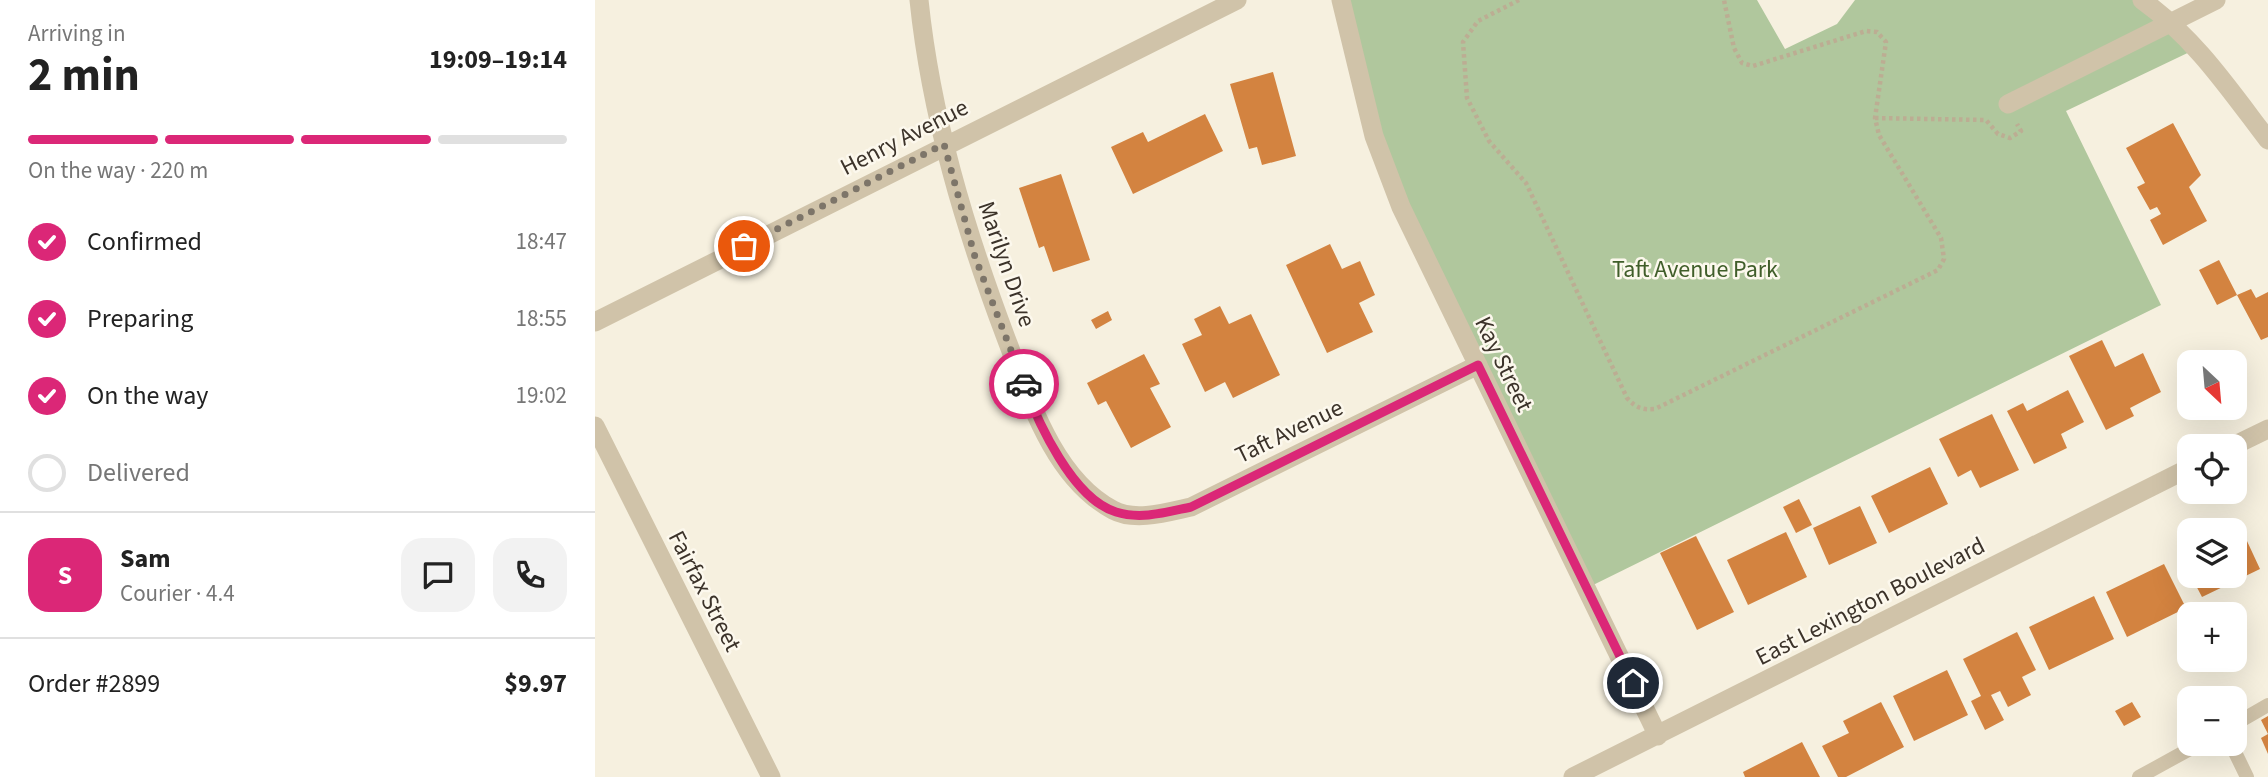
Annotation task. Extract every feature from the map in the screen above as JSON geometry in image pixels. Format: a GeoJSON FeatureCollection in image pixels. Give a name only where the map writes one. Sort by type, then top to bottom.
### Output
{"type":"FeatureCollection","features":[{"type":"Feature","properties":{"kind":"street","name":"Marilyn Drive"},"geometry":{"type":"LineString","coordinates":[[919,0],[944,144],[975,257],[1032,405],[1055,449],[1083,490],[1115,512]]}},
{"type":"Feature","properties":{"kind":"street","name":"Henry Avenue"},"geometry":{"type":"LineString","coordinates":[[595,322],[944,144],[1237,0]]}},
{"type":"Feature","properties":{"kind":"street","name":"Kay Street"},"geometry":{"type":"LineString","coordinates":[[1341,0],[1374,136],[1401,207],[1658,736]]}},
{"type":"Feature","properties":{"kind":"street"},"geometry":{"type":"LineString","coordinates":[[2142,0],[2172,22],[2198,48],[2268,140]]}},
{"type":"Feature","properties":{"kind":"street"},"geometry":{"type":"LineString","coordinates":[[2008,104],[2216,0]]}},
{"type":"Feature","properties":{"kind":"street","name":"Taft Avenue"},"geometry":{"type":"LineString","coordinates":[[1115,512],[1152,516],[1191,507],[1478,365]]}},
{"type":"Feature","properties":{"kind":"street","name":"Fairfax Street"},"geometry":{"type":"LineString","coordinates":[[595,426],[771,777]]}},
{"type":"Feature","properties":{"kind":"street"},"geometry":{"type":"LineString","coordinates":[[2247,439],[2268,429]]}},
{"type":"Feature","properties":{"kind":"street","name":"East Lexington Boulevard"},"geometry":{"type":"LineString","coordinates":[[1573,777],[2177,474]]}},
{"type":"Feature","properties":{"kind":"lane"},"geometry":{"type":"LineString","coordinates":[[2247,717],[2268,705]]}},
{"type":"Feature","properties":{"kind":"lane"},"geometry":{"type":"LineString","coordinates":[[2139,777],[2159,772],[2182,756]]}},
{"type":"Feature","properties":{"kind":"lane"},"geometry":{"type":"LineString","coordinates":[[2237,756],[2247,777]]}},
{"type":"Feature","properties":{"kind":"path"},"geometry":{"type":"LineString","coordinates":[[1519,0],[1478,20],[1463,42],[1467,98],[1489,141],[1526,183],[1627,398],[1635,407],[1655,409],[1938,270],[1944,259],[1941,238],[1879,135],[1875,118],[1886,42],[1877,32],[1866,31],[1753,66],[1742,63],[1734,48],[1724,0]]}},
{"type":"Feature","properties":{"kind":"path"},"geometry":{"type":"LineString","coordinates":[[1875,118],[1986,120],[1998,134],[2010,138],[2021,131],[2008,104]]}},
{"type":"Feature","properties":{"kind":"green space","name":"Taft Avenue Park"},"geometry":{"type":"Polygon","coordinates":[[[1341,0],[1757,0],[1785,49],[1837,24],[1855,0],[2142,0],[2198,48],[2066,111],[2161,305],[1587,588],[1401,207],[1341,0]]]}},
{"type":"Feature","properties":{"kind":"building"},"geometry":{"type":"Polygon","coordinates":[[[1273,72],[1296,156],[1262,165],[1257,147],[1249,149],[1230,84],[1273,72]]]}},
{"type":"Feature","properties":{"kind":"building"},"geometry":{"type":"Polygon","coordinates":[[[1205,114],[1223,151],[1133,194],[1111,147],[1143,132],[1148,142],[1205,114]]]}},
{"type":"Feature","properties":{"kind":"building"},"geometry":{"type":"Polygon","coordinates":[[[2173,123],[2201,175],[2189,187],[2207,221],[2163,245],[2150,220],[2161,214],[2157,207],[2150,210],[2137,187],[2145,183],[2126,148],[2173,123]]]}},
{"type":"Feature","properties":{"kind":"building"},"geometry":{"type":"Polygon","coordinates":[[[1061,174],[1090,260],[1053,272],[1044,246],[1039,248],[1019,188],[1061,174]]]}},
{"type":"Feature","properties":{"kind":"building"},"geometry":{"type":"Polygon","coordinates":[[[1330,244],[1342,269],[1360,261],[1375,295],[1359,303],[1373,332],[1327,353],[1286,265],[1330,244]]]}},
{"type":"Feature","properties":{"kind":"building"},"geometry":{"type":"Polygon","coordinates":[[[2219,260],[2237,295],[2217,305],[2199,270],[2219,260]]]}},
{"type":"Feature","properties":{"kind":"building"},"geometry":{"type":"Polygon","coordinates":[[[2251,289],[2256,298],[2268,292],[2268,337],[2261,340],[2237,295],[2251,289]]]}},
{"type":"Feature","properties":{"kind":"building"},"geometry":{"type":"Polygon","coordinates":[[[1220,306],[1229,324],[1251,314],[1280,375],[1233,398],[1225,382],[1205,392],[1182,344],[1202,335],[1194,319],[1220,306]]]}},
{"type":"Feature","properties":{"kind":"building"},"geometry":{"type":"Polygon","coordinates":[[[1108,311],[1112,320],[1096,329],[1091,320],[1108,311]]]}},
{"type":"Feature","properties":{"kind":"building"},"geometry":{"type":"Polygon","coordinates":[[[2102,340],[2115,367],[2143,353],[2161,392],[2130,408],[2134,416],[2106,430],[2069,356],[2102,340]]]}},
{"type":"Feature","properties":{"kind":"building"},"geometry":{"type":"Polygon","coordinates":[[[1144,354],[1160,384],[1150,388],[1171,427],[1131,448],[1106,401],[1098,405],[1087,383],[1144,354]]]}},
{"type":"Feature","properties":{"kind":"building"},"geometry":{"type":"Polygon","coordinates":[[[2068,390],[2084,422],[2061,434],[2067,448],[2034,464],[2007,411],[2023,403],[2027,411],[2068,390]]]}},
{"type":"Feature","properties":{"kind":"building"},"geometry":{"type":"Polygon","coordinates":[[[1992,414],[2019,470],[1980,488],[1971,470],[1958,477],[1939,439],[1992,414]]]}},
{"type":"Feature","properties":{"kind":"building"},"geometry":{"type":"Polygon","coordinates":[[[1930,467],[1948,504],[1889,533],[1871,496],[1930,467]]]}},
{"type":"Feature","properties":{"kind":"building"},"geometry":{"type":"Polygon","coordinates":[[[1799,499],[1812,525],[1796,533],[1783,507],[1799,499]]]}},
{"type":"Feature","properties":{"kind":"building"},"geometry":{"type":"Polygon","coordinates":[[[1860,506],[1877,543],[1829,565],[1813,528],[1860,506]]]}},
{"type":"Feature","properties":{"kind":"building"},"geometry":{"type":"Polygon","coordinates":[[[1786,532],[1807,577],[1748,605],[1727,560],[1786,532]]]}},
{"type":"Feature","properties":{"kind":"building"},"geometry":{"type":"Polygon","coordinates":[[[1696,536],[1734,612],[1697,630],[1660,553],[1696,536]]]}},
{"type":"Feature","properties":{"kind":"building"},"geometry":{"type":"Polygon","coordinates":[[[2247,541],[2260,569],[2247,575],[2247,541]]]}},
{"type":"Feature","properties":{"kind":"building"},"geometry":{"type":"Polygon","coordinates":[[[2164,564],[2183,602],[2177,602],[2177,612],[2127,637],[2106,592],[2164,564]]]}},
{"type":"Feature","properties":{"kind":"building"},"geometry":{"type":"Polygon","coordinates":[[[2197,588],[2221,588],[2202,597],[2197,588]]]}},
{"type":"Feature","properties":{"kind":"building"},"geometry":{"type":"Polygon","coordinates":[[[2094,596],[2114,639],[2049,670],[2029,627],[2094,596]]]}},
{"type":"Feature","properties":{"kind":"building"},"geometry":{"type":"Polygon","coordinates":[[[2017,632],[2036,670],[2022,677],[2031,695],[2008,707],[2000,691],[1991,695],[2004,720],[1985,730],[1971,701],[1981,696],[1963,659],[2017,632]]]}},
{"type":"Feature","properties":{"kind":"building"},"geometry":{"type":"Polygon","coordinates":[[[1947,670],[1968,715],[1914,741],[1893,696],[1947,670]]]}},
{"type":"Feature","properties":{"kind":"building"},"geometry":{"type":"Polygon","coordinates":[[[1881,702],[1904,747],[1846,777],[1838,777],[1822,746],[1849,733],[1843,721],[1881,702]]]}},
{"type":"Feature","properties":{"kind":"building"},"geometry":{"type":"Polygon","coordinates":[[[2132,702],[2141,717],[2124,726],[2115,711],[2132,702]]]}},
{"type":"Feature","properties":{"kind":"building"},"geometry":{"type":"Polygon","coordinates":[[[2268,716],[2268,734],[2261,720],[2268,716]]]}},
{"type":"Feature","properties":{"kind":"building"},"geometry":{"type":"Polygon","coordinates":[[[2268,734],[2268,754],[2261,738],[2268,734]]]}},
{"type":"Feature","properties":{"kind":"building"},"geometry":{"type":"Polygon","coordinates":[[[1802,742],[1820,777],[1745,777],[1743,772],[1802,742]]]}},
{"type":"Feature","properties":{"kind":"way so far"},"geometry":{"type":"LineString","coordinates":[[744,246],[944,144],[975,257],[1024,384]]}},
{"type":"Feature","properties":{"kind":"route"},"geometry":{"type":"LineString","coordinates":[[1024,384],[1055,449],[1083,490],[1115,512],[1152,516],[1191,507],[1478,365],[1633,683]]}}]}
